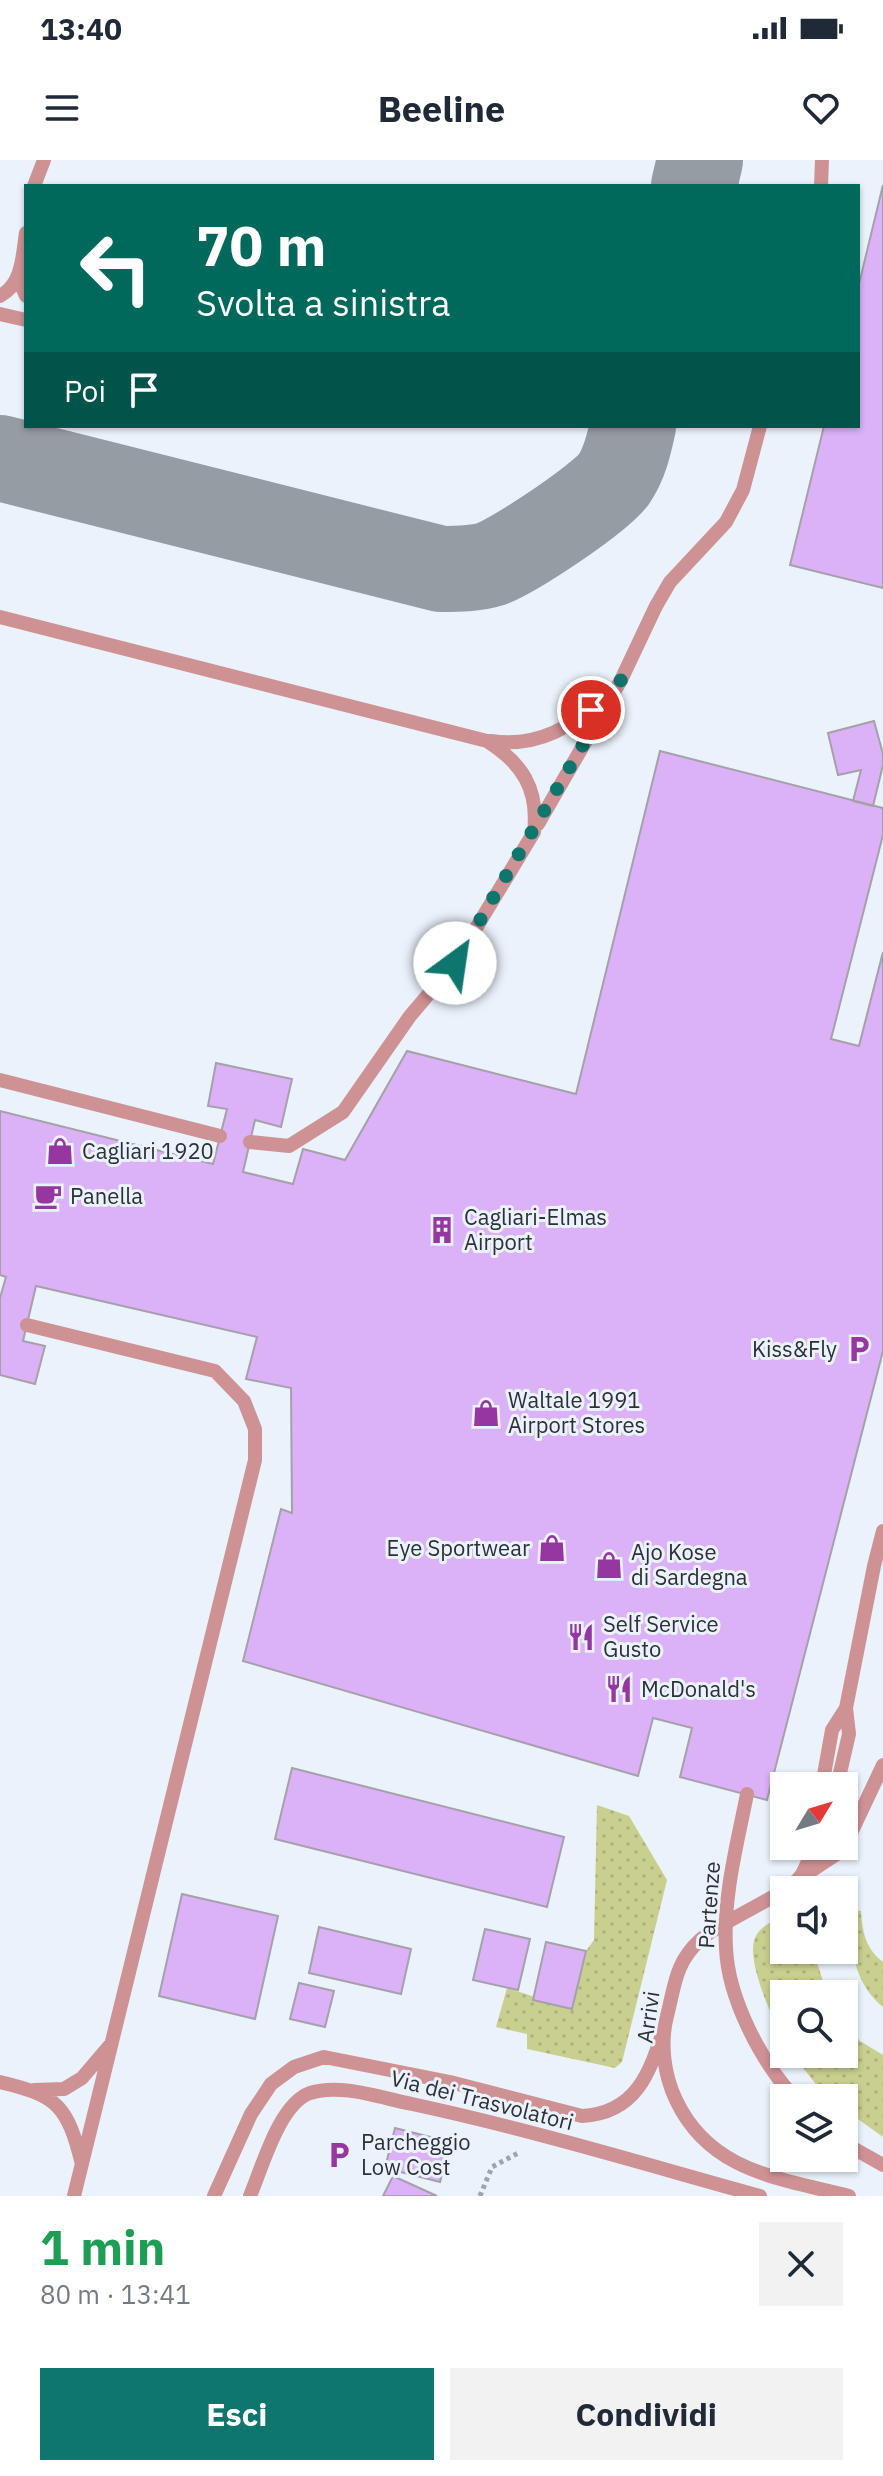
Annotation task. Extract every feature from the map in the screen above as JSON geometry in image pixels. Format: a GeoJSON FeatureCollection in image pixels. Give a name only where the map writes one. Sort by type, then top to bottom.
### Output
{"type":"FeatureCollection","features":[{"type":"Feature","properties":{"kind":"lane"},"geometry":{"type":"LineString","coordinates":[[35,184],[44,160]]}},
{"type":"Feature","properties":{"kind":"lane"},"geometry":{"type":"LineString","coordinates":[[821,184],[822,160]]}},
{"type":"Feature","properties":{"kind":"lane"},"geometry":{"type":"LineString","coordinates":[[0,296],[18,278],[24,244]]}},
{"type":"Feature","properties":{"kind":"lane"},"geometry":{"type":"LineString","coordinates":[[18,278],[24,292]]}},
{"type":"Feature","properties":{"kind":"lane"},"geometry":{"type":"LineString","coordinates":[[0,314],[24,320]]}},
{"type":"Feature","properties":{"kind":"lane"},"geometry":{"type":"LineString","coordinates":[[250,1142],[289,1146],[343,1112],[410,1016],[455,963],[621,680],[670,582],[726,522],[743,490],[759,428]]}},
{"type":"Feature","properties":{"kind":"lane"},"geometry":{"type":"LineString","coordinates":[[0,617],[487,741],[514,745],[551,734],[591,710],[621,680]]}},
{"type":"Feature","properties":{"kind":"lane"},"geometry":{"type":"LineString","coordinates":[[487,741],[519,767],[536,811],[534,832]]}},
{"type":"Feature","properties":{"kind":"lane"},"geometry":{"type":"LineString","coordinates":[[0,1080],[220,1136]]}},
{"type":"Feature","properties":{"kind":"lane"},"geometry":{"type":"LineString","coordinates":[[27,1325],[215,1371],[244,1401],[255,1429],[255,1460],[74,2196]]}},
{"type":"Feature","properties":{"kind":"lane"},"geometry":{"type":"LineString","coordinates":[[840,1772],[849,1734],[846,1708],[883,1531]]}},
{"type":"Feature","properties":{"kind":"lane"},"geometry":{"type":"LineString","coordinates":[[824,1772],[832,1730],[846,1708]]}},
{"type":"Feature","properties":{"kind":"lane","name":"Arrivi"},"geometry":{"type":"LineString","coordinates":[[803,1876],[843,1850],[883,1765]]}},
{"type":"Feature","properties":{"kind":"lane","name":"Partenze"},"geometry":{"type":"LineString","coordinates":[[747,1794],[726,1909],[726,1950],[742,2014],[763,2056],[784,2084]]}},
{"type":"Feature","properties":{"kind":"lane","name":"Arrivi"},"geometry":{"type":"LineString","coordinates":[[770,1896],[703,1937],[682,1959],[664,2028],[665,2063],[671,2090],[683,2116],[699,2138],[721,2155],[748,2169],[849,2196]]}},
{"type":"Feature","properties":{"kind":"lane"},"geometry":{"type":"LineString","coordinates":[[214,2196],[251,2114],[271,2084],[294,2067],[324,2057],[450,2082],[582,2116],[601,2115],[633,2095],[653,2061],[664,2028]]}},
{"type":"Feature","properties":{"kind":"lane"},"geometry":{"type":"LineString","coordinates":[[0,2082],[34,2090],[64,2089],[82,2078],[113,2041]]}},
{"type":"Feature","properties":{"kind":"lane"},"geometry":{"type":"LineString","coordinates":[[34,2090],[57,2104],[69,2120],[82,2165]]}},
{"type":"Feature","properties":{"kind":"lane","name":"Via dei Trasvolatori"},"geometry":{"type":"LineString","coordinates":[[250,2196],[290,2107],[309,2093],[336,2090],[482,2119],[760,2196]]}},
{"type":"Feature","properties":{"kind":"lane"},"geometry":{"type":"LineString","coordinates":[[858,2151],[883,2165]]}},
{"type":"Feature","properties":{"kind":"path"},"geometry":{"type":"LineString","coordinates":[[480,2196],[492,2167],[527,2149]]}},
{"type":"Feature","properties":{"kind":"green space"},"geometry":{"type":"Polygon","coordinates":[[[597,1805],[629,1816],[667,1880],[622,2062],[615,2068],[527,2049],[527,2034],[496,2027],[507,1988],[572,2009],[586,1951],[594,1940],[597,1805]]]}},
{"type":"Feature","properties":{"kind":"green space"},"geometry":{"type":"Polygon","coordinates":[[[858,1911],[861,1911],[866,1940],[883,1962],[883,2007],[859,1975],[855,1964],[858,1964],[858,1911]]]}},
{"type":"Feature","properties":{"kind":"green space"},"geometry":{"type":"Polygon","coordinates":[[[770,1923],[770,1964],[817,1964],[823,1980],[770,1980],[770,2011],[753,1951],[757,1934],[770,1923]]]}},
{"type":"Feature","properties":{"kind":"green space"},"geometry":{"type":"Polygon","coordinates":[[[858,2039],[883,2055],[883,2137],[858,2119],[858,2084],[816,2084],[803,2068],[858,2068],[858,2039]]]}},
{"type":"Feature","properties":{"kind":"building"},"geometry":{"type":"Polygon","coordinates":[[[883,185],[883,588],[790,565],[824,428],[860,428],[860,280],[883,185]]]}},
{"type":"Feature","properties":{"kind":"building"},"geometry":{"type":"Polygon","coordinates":[[[874,721],[883,765],[873,806],[853,801],[861,770],[838,775],[828,733],[874,721]]]}},
{"type":"Feature","properties":{"kind":"building","name":"Cagliari-Elmas Airport"},"geometry":{"type":"Polygon","coordinates":[[[660,751],[883,808],[883,835],[831,1039],[859,1046],[883,952],[883,1351],[774,1772],[770,1772],[767,1800],[680,1777],[692,1728],[653,1718],[638,1776],[243,1661],[281,1509],[292,1513],[291,1388],[246,1379],[257,1337],[36,1286],[23,1341],[45,1346],[35,1384],[0,1375],[0,1298],[6,1277],[0,1275],[0,1111],[213,1164],[227,1109],[208,1106],[216,1063],[292,1079],[281,1127],[255,1120],[243,1172],[293,1184],[303,1149],[345,1160],[407,1051],[576,1094],[660,751]]]}},
{"type":"Feature","properties":{"kind":"building"},"geometry":{"type":"Polygon","coordinates":[[[292,1768],[564,1837],[547,1907],[275,1839],[292,1768]]]}},
{"type":"Feature","properties":{"kind":"building"},"geometry":{"type":"Polygon","coordinates":[[[182,1894],[278,1916],[255,2019],[159,1996],[182,1894]]]}},
{"type":"Feature","properties":{"kind":"building"},"geometry":{"type":"Polygon","coordinates":[[[319,1927],[411,1949],[401,1994],[309,1973],[319,1927]]]}},
{"type":"Feature","properties":{"kind":"building"},"geometry":{"type":"Polygon","coordinates":[[[485,1929],[530,1939],[518,1990],[473,1980],[485,1929]]]}},
{"type":"Feature","properties":{"kind":"building"},"geometry":{"type":"Polygon","coordinates":[[[546,1942],[586,1951],[572,2009],[533,2000],[546,1942]]]}},
{"type":"Feature","properties":{"kind":"building"},"geometry":{"type":"Polygon","coordinates":[[[299,1983],[334,1991],[325,2027],[290,2019],[299,1983]]]}},
{"type":"Feature","properties":{"kind":"building"},"geometry":{"type":"Polygon","coordinates":[[[395,2128],[450,2142],[440,2182],[385,2168],[395,2128]]]}},
{"type":"Feature","properties":{"kind":"building"},"geometry":{"type":"Polygon","coordinates":[[[393,2176],[437,2196],[383,2196],[393,2176]]]}},
{"type":"Feature","properties":{"kind":"taxiway"},"geometry":{"type":"LineString","coordinates":[[694,184],[700,160]]}},
{"type":"Feature","properties":{"kind":"taxiway"},"geometry":{"type":"LineString","coordinates":[[0,458],[441,569],[460,569],[485,566],[503,559],[556,526],[606,488],[618,473],[632,428]]}},
{"type":"Feature","properties":{"kind":"place","name":"Cagliari 1920"},"geometry":{"type":"Point","coordinates":[60,1151]}},
{"type":"Feature","properties":{"kind":"place","name":"Panella"},"geometry":{"type":"Point","coordinates":[48,1196]}},
{"type":"Feature","properties":{"kind":"place","name":"Cagliari-Elmas Airport"},"geometry":{"type":"Point","coordinates":[442,1230]}},
{"type":"Feature","properties":{"kind":"place","name":"Kiss&Fly"},"geometry":{"type":"Point","coordinates":[859,1349]}},
{"type":"Feature","properties":{"kind":"place","name":"Waltale 1991 Airport Stores"},"geometry":{"type":"Point","coordinates":[486,1413]}},
{"type":"Feature","properties":{"kind":"place","name":"Eye Sportwear"},"geometry":{"type":"Point","coordinates":[552,1548]}},
{"type":"Feature","properties":{"kind":"place","name":"Ajo Kose di Sardegna"},"geometry":{"type":"Point","coordinates":[609,1565]}},
{"type":"Feature","properties":{"kind":"place","name":"Self Service Gusto"},"geometry":{"type":"Point","coordinates":[581,1637]}},
{"type":"Feature","properties":{"kind":"place","name":"McDonald's"},"geometry":{"type":"Point","coordinates":[619,1689]}},
{"type":"Feature","properties":{"kind":"place","name":"Parcheggio Low Cost"},"geometry":{"type":"Point","coordinates":[339,2155]}},
{"type":"Feature","properties":{"kind":"route"},"geometry":{"type":"LineString","coordinates":[[455,963],[621,680],[591,710]]}}]}
